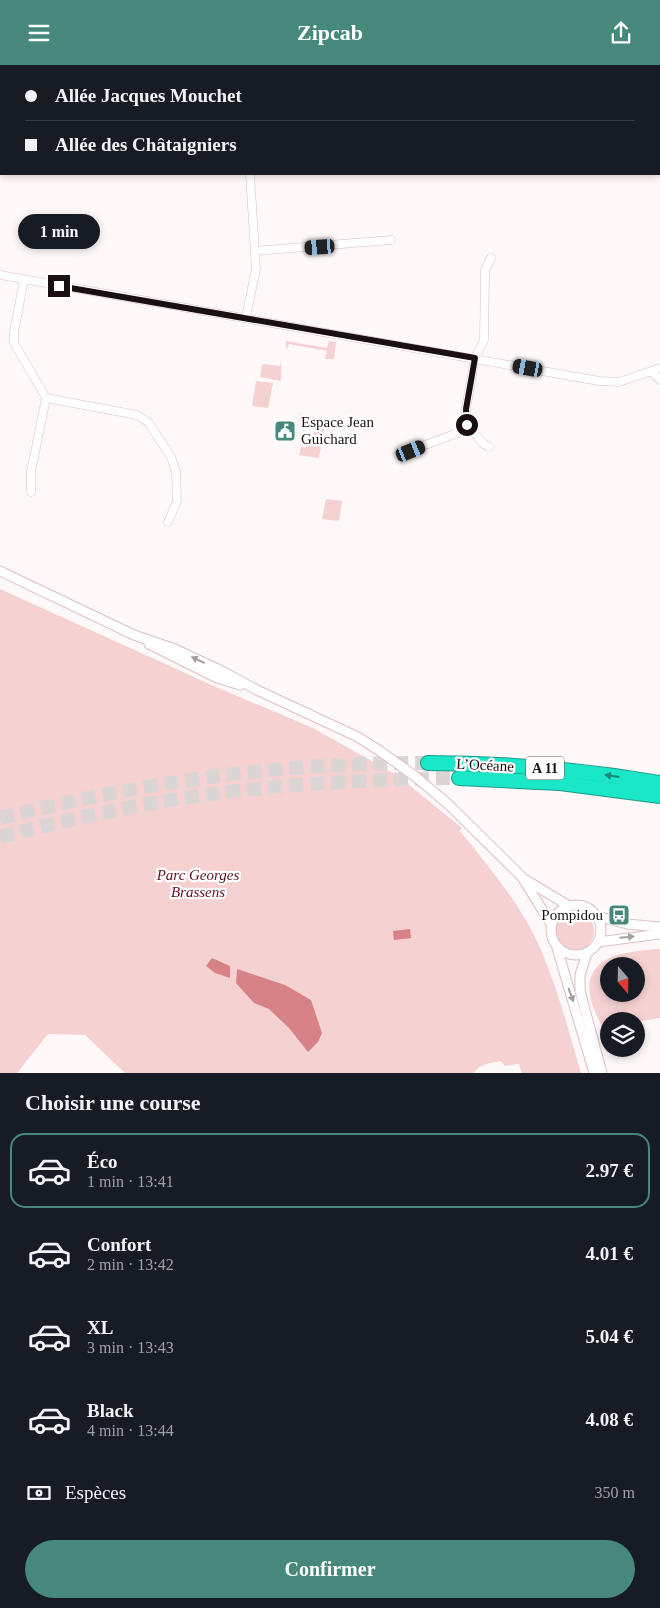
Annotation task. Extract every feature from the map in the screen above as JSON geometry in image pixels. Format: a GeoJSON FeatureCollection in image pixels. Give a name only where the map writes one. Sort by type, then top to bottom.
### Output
{"type":"FeatureCollection","features":[{"type":"Feature","properties":{"kind":"highway","name":"L’Océane"},"geometry":{"type":"LineString","coordinates":[[428,763],[539,768],[660,783]]}},
{"type":"Feature","properties":{"kind":"highway","name":"L’Océane"},"geometry":{"type":"LineString","coordinates":[[459,778],[560,783],[660,796]]}},
{"type":"Feature","properties":{"kind":"street"},"geometry":{"type":"LineString","coordinates":[[246,317],[254,280],[255,251],[250,175]]}},
{"type":"Feature","properties":{"kind":"street"},"geometry":{"type":"LineString","coordinates":[[255,251],[372,244],[391,240]]}},
{"type":"Feature","properties":{"kind":"street"},"geometry":{"type":"LineString","coordinates":[[467,425],[466,409],[475,358],[484,340],[485,270],[491,258]]}},
{"type":"Feature","properties":{"kind":"street"},"geometry":{"type":"LineString","coordinates":[[0,275],[600,381],[619,382],[656,370],[660,380]]}},
{"type":"Feature","properties":{"kind":"street"},"geometry":{"type":"LineString","coordinates":[[24,279],[14,343],[46,399],[31,472],[31,492]]}},
{"type":"Feature","properties":{"kind":"street"},"geometry":{"type":"LineString","coordinates":[[46,399],[137,415],[148,421],[171,457],[176,472],[177,501],[168,522]]}},
{"type":"Feature","properties":{"kind":"street"},"geometry":{"type":"LineString","coordinates":[[467,425],[474,430],[481,444],[488,447]]}},
{"type":"Feature","properties":{"kind":"street"},"geometry":{"type":"LineString","coordinates":[[398,455],[454,434],[467,425]]}},
{"type":"Feature","properties":{"kind":"street"},"geometry":{"type":"LineString","coordinates":[[0,571],[134,635],[170,657],[218,678],[256,690],[358,737],[416,777],[448,804],[522,877],[569,906],[583,906],[597,916],[627,924],[660,927]]}},
{"type":"Feature","properties":{"kind":"street"},"geometry":{"type":"LineString","coordinates":[[522,877],[551,924],[551,937],[557,948],[594,1073]]}},
{"type":"Feature","properties":{"kind":"street"},"geometry":{"type":"LineString","coordinates":[[551,924],[558,913],[569,906]]}},
{"type":"Feature","properties":{"kind":"street"},"geometry":{"type":"LineString","coordinates":[[597,916],[601,929],[598,942],[587,953],[580,975],[580,991],[602,1073]]}},
{"type":"Feature","properties":{"kind":"street"},"geometry":{"type":"LineString","coordinates":[[598,942],[660,934]]}},
{"type":"Feature","properties":{"kind":"street"},"geometry":{"type":"LineString","coordinates":[[557,948],[570,955],[587,953]]}},
{"type":"Feature","properties":{"kind":"green space"},"geometry":{"type":"Polygon","coordinates":[[[286,341],[327,348],[329,341],[336,342],[334,359],[325,359],[327,351],[289,344],[286,351],[286,341]]]}},
{"type":"Feature","properties":{"kind":"green space"},"geometry":{"type":"Polygon","coordinates":[[[281,360],[281,381],[260,377],[262,364],[280,366],[281,360]]]}},
{"type":"Feature","properties":{"kind":"green space"},"geometry":{"type":"Polygon","coordinates":[[[256,381],[273,383],[268,408],[252,406],[256,381]]]}},
{"type":"Feature","properties":{"kind":"green space"},"geometry":{"type":"Polygon","coordinates":[[[300,414],[326,420],[319,458],[299,455],[301,447],[305,448],[307,443],[312,444],[315,425],[299,421],[300,414]]]}},
{"type":"Feature","properties":{"kind":"green space"},"geometry":{"type":"Polygon","coordinates":[[[326,499],[342,501],[339,521],[322,519],[326,499]]]}},
{"type":"Feature","properties":{"kind":"green space","name":"Parc Georges Brassens"},"geometry":{"type":"Polygon","coordinates":[[[0,589],[216,687],[313,728],[398,776],[462,828],[460,831],[505,888],[525,918],[541,950],[553,980],[581,1073],[522,1073],[519,1064],[505,1066],[501,1061],[482,1066],[474,1073],[125,1073],[85,1035],[48,1034],[17,1073],[0,1073],[0,589]]]}},
{"type":"Feature","properties":{"kind":"green space"},"geometry":{"type":"Polygon","coordinates":[[[570,911],[578,911],[585,914],[591,920],[594,931],[591,942],[585,948],[578,951],[570,951],[563,948],[557,942],[554,935],[554,927],[557,920],[563,914],[570,911]]]}},
{"type":"Feature","properties":{"kind":"green space"},"geometry":{"type":"Polygon","coordinates":[[[660,949],[660,1018],[645,1020],[645,1012],[600,1012],[600,1022],[590,996],[590,982],[594,971],[600,964],[600,1003],[645,1003],[645,957],[612,957],[636,951],[660,949]]]}},
{"type":"Feature","properties":{"kind":"shaded area"},"geometry":{"type":"Polygon","coordinates":[[[410,929],[411,938],[394,940],[393,931],[410,929]]]}},
{"type":"Feature","properties":{"kind":"shaded area"},"geometry":{"type":"Polygon","coordinates":[[[212,958],[230,966],[230,978],[215,973],[206,966],[212,958]]]}},
{"type":"Feature","properties":{"kind":"shaded area"},"geometry":{"type":"Polygon","coordinates":[[[237,969],[285,985],[311,1000],[322,1033],[318,1042],[308,1052],[289,1028],[269,1009],[254,1003],[236,983],[237,969]]]}},
{"type":"Feature","properties":{"kind":"tunnel"},"geometry":{"type":"LineString","coordinates":[[0,818],[107,794],[266,770],[319,766],[428,763]]}},
{"type":"Feature","properties":{"kind":"tunnel"},"geometry":{"type":"LineString","coordinates":[[0,837],[102,813],[205,795],[332,783],[459,778]]}},
{"type":"Feature","properties":{"kind":"place","name":"Espace Jean Guichard"},"geometry":{"type":"Point","coordinates":[285,431]}},
{"type":"Feature","properties":{"kind":"place","name":"Pompidou"},"geometry":{"type":"Point","coordinates":[619,915]}},
{"type":"Feature","properties":{"kind":"route"},"geometry":{"type":"LineString","coordinates":[[59,286],[475,358],[466,409],[467,425]]}}]}
